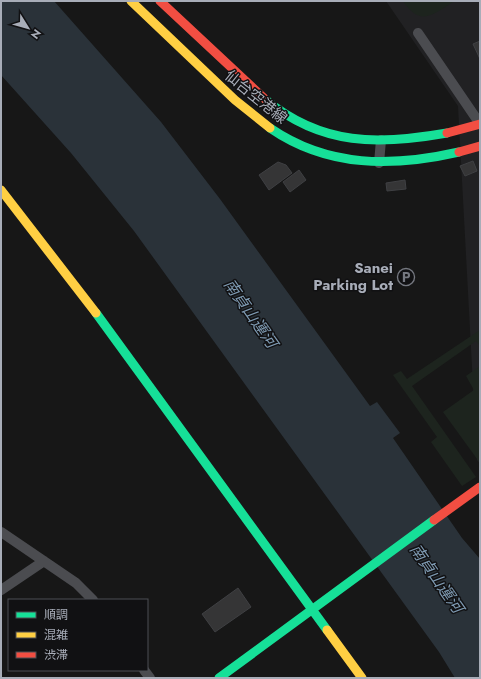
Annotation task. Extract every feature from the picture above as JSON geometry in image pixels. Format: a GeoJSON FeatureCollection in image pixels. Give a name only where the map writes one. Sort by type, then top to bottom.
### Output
{"type":"FeatureCollection","features":[{"type":"Feature","properties":{"kind":"street","name":"仙台空港線"},"geometry":{"type":"LineString","coordinates":[[132,1],[233,99],[271,130],[291,141],[327,156],[379,164],[417,161],[480,146]]}},
{"type":"Feature","properties":{"kind":"street","name":"仙台空港線"},"geometry":{"type":"LineString","coordinates":[[160,1],[249,87],[279,110],[300,123],[330,135],[366,140],[404,140],[447,133],[480,124]]}},
{"type":"Feature","properties":{"kind":"street"},"geometry":{"type":"LineString","coordinates":[[418,33],[480,124]]}},
{"type":"Feature","properties":{"kind":"street"},"geometry":{"type":"LineString","coordinates":[[291,141],[300,123]]}},
{"type":"Feature","properties":{"kind":"street"},"geometry":{"type":"LineString","coordinates":[[379,164],[381,140]]}},
{"type":"Feature","properties":{"kind":"street"},"geometry":{"type":"LineString","coordinates":[[1,190],[108,328],[362,678]]}},
{"type":"Feature","properties":{"kind":"street"},"geometry":{"type":"LineString","coordinates":[[224,677],[312,608],[480,487]]}},
{"type":"Feature","properties":{"kind":"street"},"geometry":{"type":"LineString","coordinates":[[1,532],[76,583],[93,599]]}},
{"type":"Feature","properties":{"kind":"street"},"geometry":{"type":"LineString","coordinates":[[1,590],[44,560]]}},
{"type":"Feature","properties":{"kind":"shaded area"},"geometry":{"type":"Polygon","coordinates":[[[386,1],[480,1],[480,463],[477,460],[458,106],[386,1]]]}},
{"type":"Feature","properties":{"kind":"shaded area"},"geometry":{"type":"Polygon","coordinates":[[[403,1],[455,1],[434,14],[422,16],[416,14],[403,1]]]}},
{"type":"Feature","properties":{"kind":"shaded area"},"geometry":{"type":"Polygon","coordinates":[[[480,330],[480,346],[476,341],[412,386],[476,477],[462,486],[431,442],[437,437],[393,375],[401,371],[407,379],[480,330]]]}},
{"type":"Feature","properties":{"kind":"shaded area"},"geometry":{"type":"Polygon","coordinates":[[[480,366],[480,463],[443,412],[474,390],[466,376],[480,366]]]}},
{"type":"Feature","properties":{"kind":"water","name":"南貞山運河"},"geometry":{"type":"Polygon","coordinates":[[[1,1],[54,1],[161,122],[220,199],[370,406],[377,402],[400,433],[393,438],[462,538],[480,559],[480,678],[455,678],[439,652],[134,231],[71,153],[1,75],[1,1]]]}},
{"type":"Feature","properties":{"kind":"building"},"geometry":{"type":"Polygon","coordinates":[[[480,41],[480,59],[473,44],[480,41]]]}},
{"type":"Feature","properties":{"kind":"building"},"geometry":{"type":"Polygon","coordinates":[[[473,161],[477,171],[465,176],[460,166],[473,161]]]}},
{"type":"Feature","properties":{"kind":"building"},"geometry":{"type":"Polygon","coordinates":[[[278,162],[286,165],[292,173],[269,190],[259,175],[278,162]]]}},
{"type":"Feature","properties":{"kind":"building"},"geometry":{"type":"Polygon","coordinates":[[[299,170],[306,180],[290,192],[283,182],[299,170]]]}},
{"type":"Feature","properties":{"kind":"building"},"geometry":{"type":"Polygon","coordinates":[[[405,180],[406,189],[387,191],[386,183],[405,180]]]}},
{"type":"Feature","properties":{"kind":"building"},"geometry":{"type":"Polygon","coordinates":[[[238,588],[251,607],[215,632],[202,614],[238,588]]]}},
{"type":"Feature","properties":{"kind":"traffic: fast"},"geometry":{"type":"LineString","coordinates":[[266,100],[287,115],[308,126],[330,134],[375,140],[422,137],[447,133]]}},
{"type":"Feature","properties":{"kind":"traffic: fast"},"geometry":{"type":"LineString","coordinates":[[270,128],[292,141],[315,151],[362,161],[385,162],[410,160],[459,152]]}},
{"type":"Feature","properties":{"kind":"traffic: fast"},"geometry":{"type":"LineString","coordinates":[[96,313],[327,630]]}},
{"type":"Feature","properties":{"kind":"traffic: fast"},"geometry":{"type":"LineString","coordinates":[[219,678],[434,520]]}},
{"type":"Feature","properties":{"kind":"traffic: slow"},"geometry":{"type":"LineString","coordinates":[[131,1],[235,100],[270,128]]}},
{"type":"Feature","properties":{"kind":"traffic: slow"},"geometry":{"type":"LineString","coordinates":[[1,190],[96,313]]}},
{"type":"Feature","properties":{"kind":"traffic: slow"},"geometry":{"type":"LineString","coordinates":[[327,630],[362,678]]}},
{"type":"Feature","properties":{"kind":"traffic: jam"},"geometry":{"type":"LineString","coordinates":[[160,1],[266,100]]}},
{"type":"Feature","properties":{"kind":"traffic: jam"},"geometry":{"type":"LineString","coordinates":[[447,133],[480,124]]}},
{"type":"Feature","properties":{"kind":"traffic: jam"},"geometry":{"type":"LineString","coordinates":[[459,152],[480,146]]}},
{"type":"Feature","properties":{"kind":"traffic: jam"},"geometry":{"type":"LineString","coordinates":[[434,520],[480,487]]}},
{"type":"Feature","properties":{"kind":"place","name":"Sanei Parking Lot"},"geometry":{"type":"Point","coordinates":[406,277]}}]}
